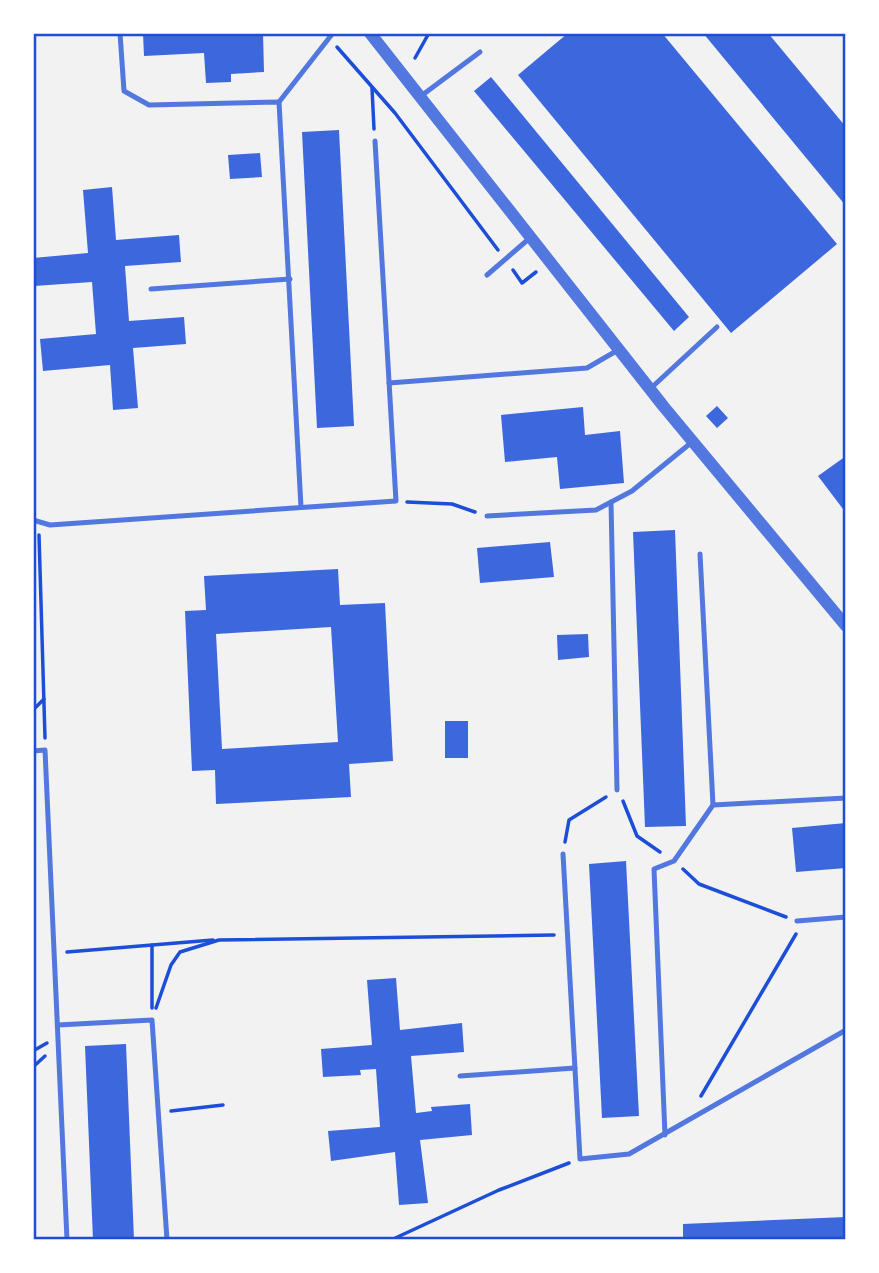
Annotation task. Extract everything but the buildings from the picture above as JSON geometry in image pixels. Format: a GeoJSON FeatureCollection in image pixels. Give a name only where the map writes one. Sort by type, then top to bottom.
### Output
{"type":"FeatureCollection","features":[{"type":"Feature","properties":{"kind":"street"},"geometry":{"type":"LineString","coordinates":[[370,33],[618,350],[846,626]]}},
{"type":"Feature","properties":{"kind":"lane"},"geometry":{"type":"LineString","coordinates":[[120,33],[124,91],[133,99],[149,105],[279,102]]}},
{"type":"Feature","properties":{"kind":"lane"},"geometry":{"type":"LineString","coordinates":[[301,507],[279,102],[332,36]]}},
{"type":"Feature","properties":{"kind":"lane"},"geometry":{"type":"LineString","coordinates":[[421,96],[480,52]]}},
{"type":"Feature","properties":{"kind":"lane"},"geometry":{"type":"LineString","coordinates":[[36,522],[396,501],[375,141]]}},
{"type":"Feature","properties":{"kind":"lane"},"geometry":{"type":"LineString","coordinates":[[487,275],[530,237]]}},
{"type":"Feature","properties":{"kind":"lane"},"geometry":{"type":"LineString","coordinates":[[151,289],[290,279]]}},
{"type":"Feature","properties":{"kind":"lane"},"geometry":{"type":"LineString","coordinates":[[650,389],[717,327]]}},
{"type":"Feature","properties":{"kind":"lane"},"geometry":{"type":"LineString","coordinates":[[389,383],[587,368],[618,350]]}},
{"type":"Feature","properties":{"kind":"lane"},"geometry":{"type":"LineString","coordinates":[[487,516],[596,510],[632,491],[692,442]]}},
{"type":"Feature","properties":{"kind":"lane"},"geometry":{"type":"LineString","coordinates":[[611,502],[617,790]]}},
{"type":"Feature","properties":{"kind":"lane"},"geometry":{"type":"LineString","coordinates":[[665,1135],[654,869],[674,861],[713,805],[700,554]]}},
{"type":"Feature","properties":{"kind":"lane"},"geometry":{"type":"LineString","coordinates":[[33,751],[45,750],[67,1240]]}},
{"type":"Feature","properties":{"kind":"lane"},"geometry":{"type":"LineString","coordinates":[[713,805],[846,798]]}},
{"type":"Feature","properties":{"kind":"lane"},"geometry":{"type":"LineString","coordinates":[[563,854],[580,1159],[629,1154],[846,1030]]}},
{"type":"Feature","properties":{"kind":"lane"},"geometry":{"type":"LineString","coordinates":[[797,921],[846,917]]}},
{"type":"Feature","properties":{"kind":"lane"},"geometry":{"type":"LineString","coordinates":[[58,1025],[152,1020],[167,1240]]}},
{"type":"Feature","properties":{"kind":"lane"},"geometry":{"type":"LineString","coordinates":[[460,1076],[575,1068]]}},
{"type":"Feature","properties":{"kind":"path"},"geometry":{"type":"LineString","coordinates":[[415,58],[429,33]]}},
{"type":"Feature","properties":{"kind":"path"},"geometry":{"type":"LineString","coordinates":[[332,36],[522,283],[549,261]]}},
{"type":"Feature","properties":{"kind":"path"},"geometry":{"type":"LineString","coordinates":[[372,85],[375,141]]}},
{"type":"Feature","properties":{"kind":"path"},"geometry":{"type":"LineString","coordinates":[[396,501],[452,504],[487,516]]}},
{"type":"Feature","properties":{"kind":"path"},"geometry":{"type":"LineString","coordinates":[[36,522],[40,551],[45,750]]}},
{"type":"Feature","properties":{"kind":"path"},"geometry":{"type":"LineString","coordinates":[[33,551],[40,551]]}},
{"type":"Feature","properties":{"kind":"path"},"geometry":{"type":"LineString","coordinates":[[33,710],[44,699]]}},
{"type":"Feature","properties":{"kind":"path"},"geometry":{"type":"LineString","coordinates":[[563,854],[569,820],[617,790],[637,836],[674,861],[699,884],[797,921],[795,938],[685,1123]]}},
{"type":"Feature","properties":{"kind":"path"},"geometry":{"type":"LineString","coordinates":[[55,953],[219,940],[567,933]]}},
{"type":"Feature","properties":{"kind":"path"},"geometry":{"type":"LineString","coordinates":[[152,1020],[171,965],[180,952],[219,940]]}},
{"type":"Feature","properties":{"kind":"path"},"geometry":{"type":"LineString","coordinates":[[152,945],[152,1020]]}},
{"type":"Feature","properties":{"kind":"path"},"geometry":{"type":"LineString","coordinates":[[159,1112],[223,1105]]}},
{"type":"Feature","properties":{"kind":"path"},"geometry":{"type":"LineString","coordinates":[[391,1240],[499,1190],[580,1159]]}}]}
